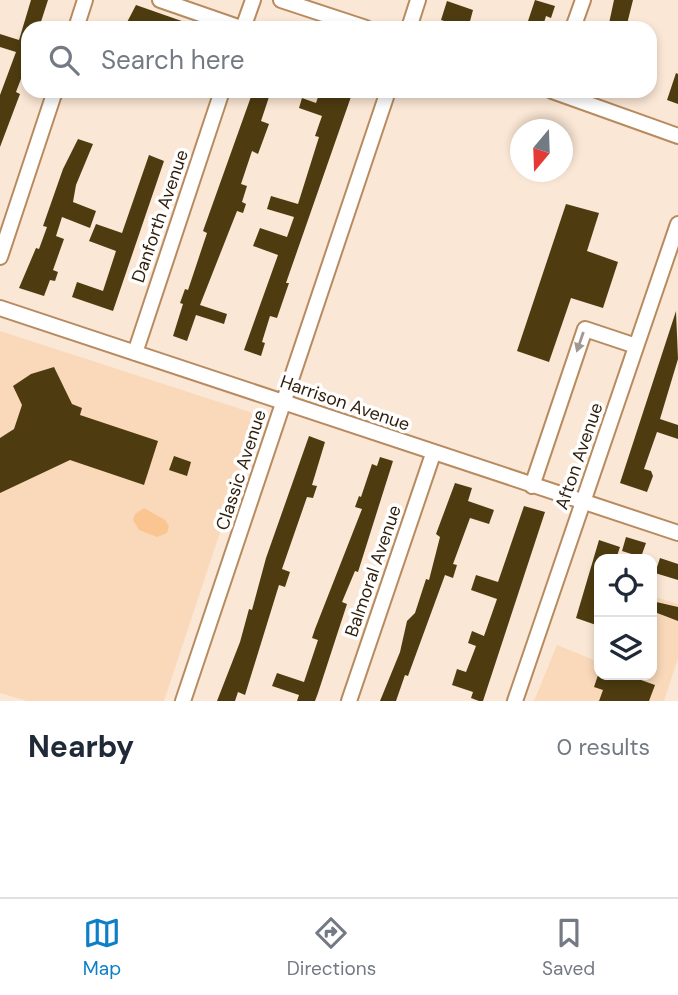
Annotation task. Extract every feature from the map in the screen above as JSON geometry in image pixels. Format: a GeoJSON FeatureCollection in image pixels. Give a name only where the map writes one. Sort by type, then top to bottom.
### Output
{"type":"FeatureCollection","features":[{"type":"Feature","properties":{"kind":"street"},"geometry":{"type":"LineString","coordinates":[[78,21],[85,0]]}},
{"type":"Feature","properties":{"kind":"street"},"geometry":{"type":"LineString","coordinates":[[160,0],[222,21]]}},
{"type":"Feature","properties":{"kind":"street"},"geometry":{"type":"LineString","coordinates":[[245,21],[253,0]]}},
{"type":"Feature","properties":{"kind":"street"},"geometry":{"type":"LineString","coordinates":[[281,0],[345,21]]}},
{"type":"Feature","properties":{"kind":"street"},"geometry":{"type":"LineString","coordinates":[[411,21],[418,0]]}},
{"type":"Feature","properties":{"kind":"street"},"geometry":{"type":"LineString","coordinates":[[576,21],[583,0]]}},
{"type":"Feature","properties":{"kind":"street"},"geometry":{"type":"LineString","coordinates":[[0,257],[53,98]]}},
{"type":"Feature","properties":{"kind":"street","name":"Danforth Avenue"},"geometry":{"type":"LineString","coordinates":[[135,353],[220,98]]}},
{"type":"Feature","properties":{"kind":"street","name":"Classic Avenue"},"geometry":{"type":"LineString","coordinates":[[183,701],[386,98]]}},
{"type":"Feature","properties":{"kind":"street"},"geometry":{"type":"LineString","coordinates":[[572,98],[678,136]]}},
{"type":"Feature","properties":{"kind":"street","name":"Afton Avenue"},"geometry":{"type":"LineString","coordinates":[[515,701],[678,224]]}},
{"type":"Feature","properties":{"kind":"street","name":"Harrison Avenue"},"geometry":{"type":"LineString","coordinates":[[0,308],[433,454],[678,533]]}},
{"type":"Feature","properties":{"kind":"street"},"geometry":{"type":"LineString","coordinates":[[532,486],[585,329],[636,346]]}},
{"type":"Feature","properties":{"kind":"street","name":"Balmoral Avenue"},"geometry":{"type":"LineString","coordinates":[[349,701],[433,454]]}},
{"type":"Feature","properties":{"kind":"shaded area"},"geometry":{"type":"Polygon","coordinates":[[[0,331],[259,415],[164,701],[27,701],[0,693],[0,331]]]}},
{"type":"Feature","properties":{"kind":"shaded area"},"geometry":{"type":"Polygon","coordinates":[[[144,508],[165,520],[169,526],[167,533],[157,537],[139,530],[133,520],[135,514],[144,508]]]}},
{"type":"Feature","properties":{"kind":"shaded area"},"geometry":{"type":"Polygon","coordinates":[[[657,598],[678,604],[678,658],[664,701],[534,701],[557,645],[594,660],[594,680],[657,680],[657,598]]]}},
{"type":"Feature","properties":{"kind":"building"},"geometry":{"type":"Polygon","coordinates":[[[31,0],[48,0],[41,21],[25,21],[31,0]]]}},
{"type":"Feature","properties":{"kind":"building"},"geometry":{"type":"Polygon","coordinates":[[[535,0],[555,6],[551,18],[546,16],[544,21],[528,21],[535,0]]]}},
{"type":"Feature","properties":{"kind":"building"},"geometry":{"type":"Polygon","coordinates":[[[614,0],[633,0],[628,21],[610,21],[614,0]]]}},
{"type":"Feature","properties":{"kind":"building"},"geometry":{"type":"Polygon","coordinates":[[[447,1],[473,10],[470,21],[441,20],[447,1]]]}},
{"type":"Feature","properties":{"kind":"building"},"geometry":{"type":"Polygon","coordinates":[[[136,5],[182,21],[128,21],[136,5]]]}},
{"type":"Feature","properties":{"kind":"building"},"geometry":{"type":"Polygon","coordinates":[[[21,33],[21,79],[16,92],[20,94],[0,147],[0,95],[16,52],[0,47],[0,34],[19,40],[21,33]]]}},
{"type":"Feature","properties":{"kind":"building"},"geometry":{"type":"Polygon","coordinates":[[[676,73],[678,74],[678,104],[667,100],[676,73]]]}},
{"type":"Feature","properties":{"kind":"building"},"geometry":{"type":"Polygon","coordinates":[[[250,98],[269,98],[261,121],[269,124],[258,154],[252,151],[241,184],[247,186],[242,202],[246,204],[243,213],[237,211],[200,305],[227,314],[224,324],[196,315],[187,341],[173,336],[183,304],[180,303],[185,289],[188,290],[207,233],[203,231],[250,98]]]}},
{"type":"Feature","properties":{"kind":"building"},"geometry":{"type":"Polygon","coordinates":[[[302,98],[316,103],[318,98],[351,98],[286,283],[289,283],[277,318],[270,316],[261,356],[244,350],[278,255],[253,246],[260,228],[287,237],[294,217],[267,209],[271,196],[298,204],[319,137],[315,136],[322,116],[299,108],[302,98]]]}},
{"type":"Feature","properties":{"kind":"building"},"geometry":{"type":"Polygon","coordinates":[[[78,139],[93,144],[76,185],[73,202],[96,211],[90,228],[62,217],[56,236],[64,239],[53,270],[58,272],[55,281],[50,280],[44,296],[19,288],[36,248],[39,249],[47,227],[43,226],[63,169],[78,139]]]}},
{"type":"Feature","properties":{"kind":"building"},"geometry":{"type":"Polygon","coordinates":[[[149,155],[164,161],[113,311],[72,297],[77,282],[103,291],[116,251],[89,241],[96,224],[122,233],[149,155]]]}},
{"type":"Feature","properties":{"kind":"building"},"geometry":{"type":"Polygon","coordinates":[[[566,204],[599,213],[587,251],[618,262],[603,308],[571,298],[549,362],[517,351],[566,204]]]}},
{"type":"Feature","properties":{"kind":"building"},"geometry":{"type":"Polygon","coordinates":[[[676,311],[678,359],[660,419],[678,425],[678,439],[657,432],[644,469],[651,471],[653,476],[647,492],[620,483],[676,311]]]}},
{"type":"Feature","properties":{"kind":"building"},"geometry":{"type":"Polygon","coordinates":[[[54,367],[72,404],[82,408],[80,415],[158,441],[144,485],[70,460],[0,493],[0,438],[14,429],[22,405],[13,386],[31,374],[54,367]]]}},
{"type":"Feature","properties":{"kind":"building"},"geometry":{"type":"Polygon","coordinates":[[[309,436],[325,442],[312,485],[317,486],[313,498],[307,497],[282,569],[290,572],[285,587],[279,585],[245,695],[238,692],[235,701],[217,701],[240,642],[249,609],[252,610],[266,558],[309,436]]]}},
{"type":"Feature","properties":{"kind":"building"},"geometry":{"type":"Polygon","coordinates":[[[174,456],[191,462],[187,476],[169,470],[174,456]]]}},
{"type":"Feature","properties":{"kind":"building"},"geometry":{"type":"Polygon","coordinates":[[[380,457],[393,461],[358,572],[355,571],[342,602],[347,604],[318,693],[315,701],[297,701],[299,695],[272,686],[277,673],[304,682],[318,640],[312,638],[315,629],[362,509],[355,507],[372,464],[377,466],[380,457]]]}},
{"type":"Feature","properties":{"kind":"building"},"geometry":{"type":"Polygon","coordinates":[[[455,483],[472,488],[468,501],[494,510],[489,524],[470,518],[453,564],[457,565],[453,578],[445,575],[408,676],[405,675],[396,701],[380,701],[400,652],[407,621],[415,613],[426,579],[429,580],[440,537],[436,534],[455,483]]]}},
{"type":"Feature","properties":{"kind":"building"},"geometry":{"type":"Polygon","coordinates":[[[524,506],[545,512],[483,701],[479,701],[471,698],[473,692],[452,685],[457,669],[466,672],[476,646],[468,643],[472,631],[484,636],[497,599],[471,590],[476,575],[498,582],[524,506]]]}},
{"type":"Feature","properties":{"kind":"building"},"geometry":{"type":"Polygon","coordinates":[[[626,537],[646,543],[642,554],[622,551],[626,537]]]}},
{"type":"Feature","properties":{"kind":"building"},"geometry":{"type":"Polygon","coordinates":[[[599,540],[620,547],[618,554],[595,554],[599,540]]]}},
{"type":"Feature","properties":{"kind":"building"},"geometry":{"type":"Polygon","coordinates":[[[594,557],[594,624],[576,618],[594,557]]]}},
{"type":"Feature","properties":{"kind":"building"},"geometry":{"type":"Polygon","coordinates":[[[660,558],[678,564],[678,580],[657,574],[660,558]]]}},
{"type":"Feature","properties":{"kind":"building"},"geometry":{"type":"Polygon","coordinates":[[[657,602],[678,607],[678,621],[657,613],[657,602]]]}},
{"type":"Feature","properties":{"kind":"building"},"geometry":{"type":"Polygon","coordinates":[[[596,680],[641,680],[655,685],[649,701],[599,701],[603,690],[594,687],[596,680]]]}}]}
